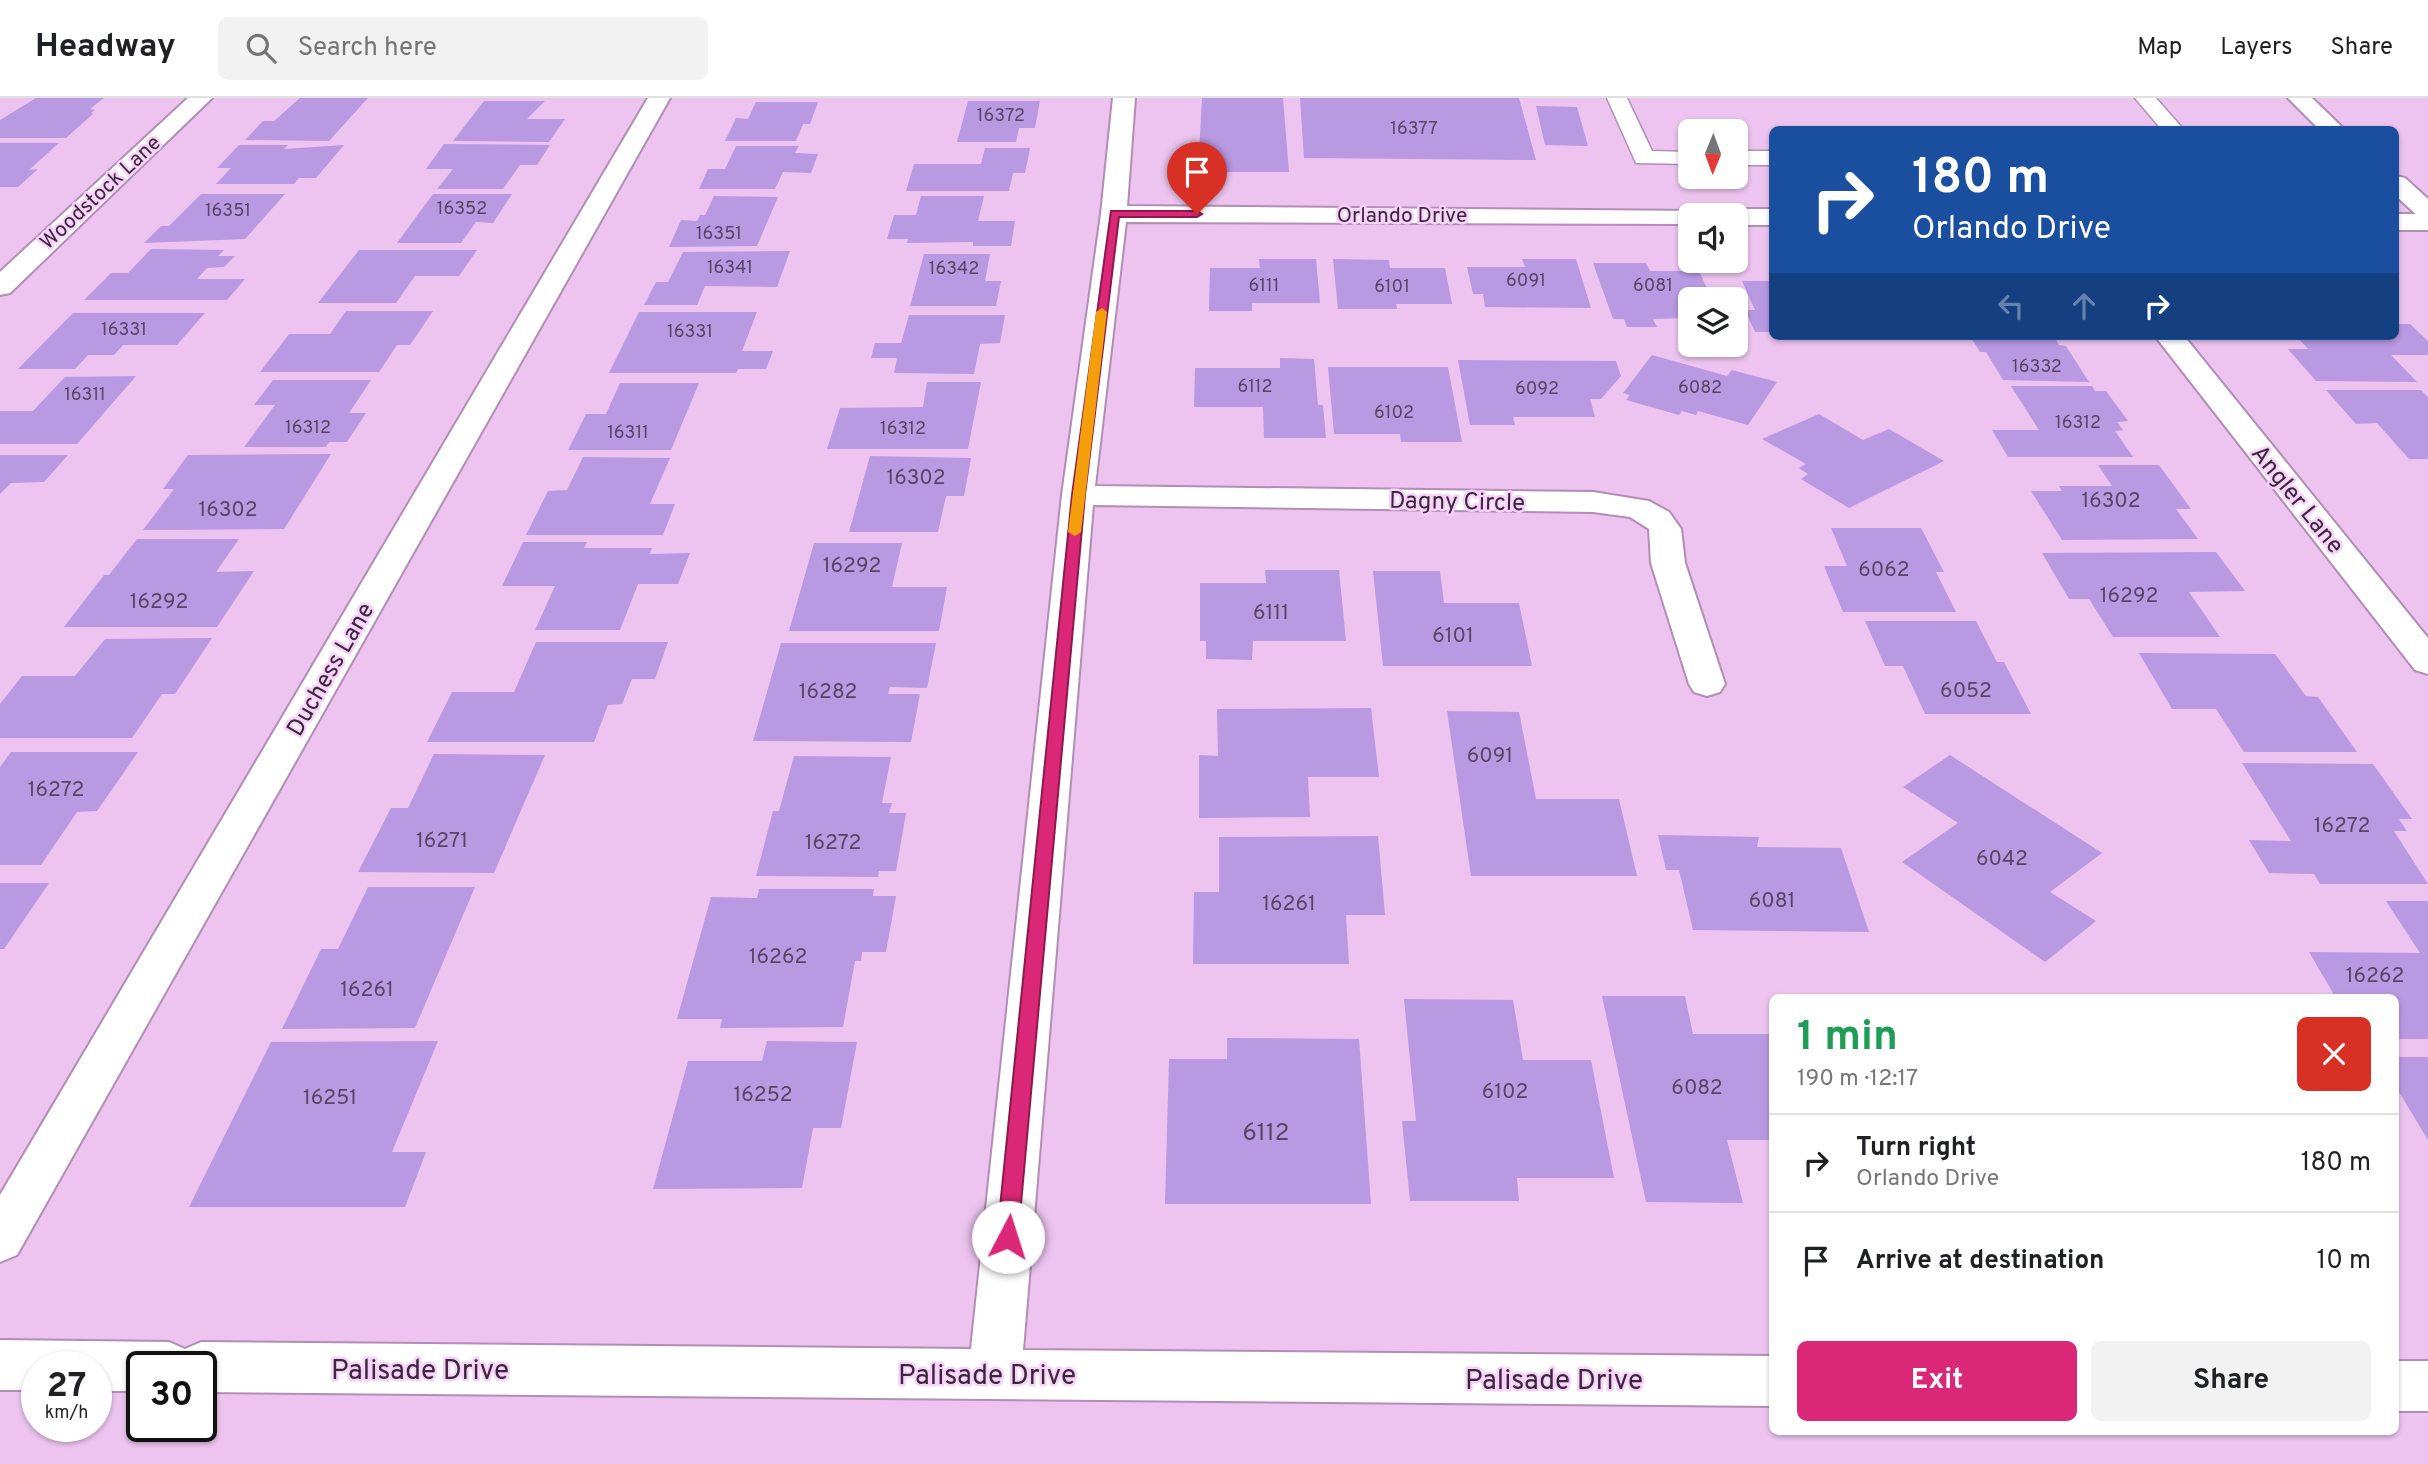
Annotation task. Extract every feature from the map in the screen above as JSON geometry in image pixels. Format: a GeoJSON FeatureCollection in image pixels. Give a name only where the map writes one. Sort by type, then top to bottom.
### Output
{"type":"FeatureCollection","features":[{"type":"Feature","properties":{"kind":"street","name":"Woodstock Lane"},"geometry":{"type":"LineString","coordinates":[[0,287],[201,98]]}},
{"type":"Feature","properties":{"kind":"street","name":"Duchess Lane"},"geometry":{"type":"LineString","coordinates":[[0,1240],[659,98]]}},
{"type":"Feature","properties":{"kind":"street"},"geometry":{"type":"LineString","coordinates":[[995,1374],[1078,495],[1114,214],[1124,98]]}},
{"type":"Feature","properties":{"kind":"street"},"geometry":{"type":"LineString","coordinates":[[2299,98],[2330,126]]}},
{"type":"Feature","properties":{"kind":"street"},"geometry":{"type":"LineString","coordinates":[[2399,186],[2428,212]]}},
{"type":"Feature","properties":{"kind":"street","name":"Orlando Drive"},"geometry":{"type":"LineString","coordinates":[[1114,214],[1678,216]]}},
{"type":"Feature","properties":{"kind":"street"},"geometry":{"type":"LineString","coordinates":[[1748,217],[1769,217]]}},
{"type":"Feature","properties":{"kind":"street"},"geometry":{"type":"LineString","coordinates":[[2399,222],[2428,222]]}},
{"type":"Feature","properties":{"kind":"street","name":"Angler Lane"},"geometry":{"type":"LineString","coordinates":[[2172,340],[2428,662]]}},
{"type":"Feature","properties":{"kind":"street","name":"Dagny Circle"},"geometry":{"type":"LineString","coordinates":[[1078,495],[1593,502],[1639,508],[1658,519],[1665,529],[1668,563],[1707,684]]}},
{"type":"Feature","properties":{"kind":"street"},"geometry":{"type":"LineString","coordinates":[[0,1365],[126,1366]]}},
{"type":"Feature","properties":{"kind":"street","name":"Palisade Drive"},"geometry":{"type":"LineString","coordinates":[[217,1367],[1769,1381]]}},
{"type":"Feature","properties":{"kind":"street"},"geometry":{"type":"LineString","coordinates":[[2399,1386],[2428,1386]]}},
{"type":"Feature","properties":{"kind":"lane"},"geometry":{"type":"LineString","coordinates":[[1617,98],[1644,158],[1678,158]]}},
{"type":"Feature","properties":{"kind":"lane"},"geometry":{"type":"LineString","coordinates":[[2145,98],[2170,126]]}},
{"type":"Feature","properties":{"kind":"lane"},"geometry":{"type":"LineString","coordinates":[[1748,158],[1769,158]]}},
{"type":"Feature","properties":{"kind":"building"},"geometry":{"type":"Polygon","coordinates":[[[36,98],[104,98],[90,109],[95,110],[91,113],[93,114],[66,138],[0,138],[0,120],[36,98]]]}},
{"type":"Feature","properties":{"kind":"building"},"geometry":{"type":"Polygon","coordinates":[[[300,98],[368,98],[329,141],[245,140],[263,121],[274,121],[300,98]]]}},
{"type":"Feature","properties":{"kind":"building"},"geometry":{"type":"Polygon","coordinates":[[[1202,98],[1283,98],[1289,172],[1198,172],[1202,98]]]}},
{"type":"Feature","properties":{"kind":"building"},"geometry":{"type":"Polygon","coordinates":[[[1300,98],[1519,98],[1536,160],[1304,158],[1300,98]]]}},
{"type":"Feature","properties":{"kind":"building"},"geometry":{"type":"Polygon","coordinates":[[[484,101],[545,101],[527,119],[565,119],[549,142],[453,141],[484,101]]]}},
{"type":"Feature","properties":{"kind":"building"},"geometry":{"type":"Polygon","coordinates":[[[968,101],[1040,101],[1035,128],[1019,128],[1016,142],[957,142],[968,101]]]}},
{"type":"Feature","properties":{"kind":"building"},"geometry":{"type":"Polygon","coordinates":[[[756,102],[818,102],[810,124],[803,124],[796,141],[725,141],[736,118],[748,119],[756,102]]]}},
{"type":"Feature","properties":{"kind":"building"},"geometry":{"type":"Polygon","coordinates":[[[1536,106],[1577,107],[1588,146],[1545,145],[1536,106]]]}},
{"type":"Feature","properties":{"kind":"building"},"geometry":{"type":"Polygon","coordinates":[[[0,143],[59,143],[29,170],[38,169],[18,187],[0,187],[0,143]]]}},
{"type":"Feature","properties":{"kind":"building"},"geometry":{"type":"Polygon","coordinates":[[[444,144],[550,145],[537,165],[520,165],[503,189],[437,189],[453,169],[426,169],[444,144]]]}},
{"type":"Feature","properties":{"kind":"building"},"geometry":{"type":"Polygon","coordinates":[[[239,145],[288,145],[284,149],[344,145],[316,178],[299,178],[294,184],[216,184],[231,168],[217,168],[239,145]]]}},
{"type":"Feature","properties":{"kind":"building"},"geometry":{"type":"Polygon","coordinates":[[[736,146],[799,146],[795,153],[818,154],[811,173],[783,172],[775,189],[699,189],[708,169],[725,169],[736,146]]]}},
{"type":"Feature","properties":{"kind":"building"},"geometry":{"type":"Polygon","coordinates":[[[985,148],[1030,148],[1025,173],[1013,173],[1009,191],[906,191],[914,164],[981,164],[985,148]]]}},
{"type":"Feature","properties":{"kind":"building"},"geometry":{"type":"Polygon","coordinates":[[[201,194],[285,194],[245,239],[144,243],[161,226],[169,226],[201,194]]]}},
{"type":"Feature","properties":{"kind":"building"},"geometry":{"type":"Polygon","coordinates":[[[433,194],[512,194],[493,223],[476,222],[461,243],[397,243],[433,194]]]}},
{"type":"Feature","properties":{"kind":"building"},"geometry":{"type":"Polygon","coordinates":[[[714,196],[778,197],[757,246],[669,247],[681,220],[697,221],[700,215],[705,215],[714,196]]]}},
{"type":"Feature","properties":{"kind":"building"},"geometry":{"type":"Polygon","coordinates":[[[921,196],[984,196],[978,221],[1015,221],[1011,246],[973,246],[973,242],[907,243],[908,239],[887,239],[894,215],[916,215],[921,196]]]}},
{"type":"Feature","properties":{"kind":"building"},"geometry":{"type":"Polygon","coordinates":[[[151,249],[224,250],[218,256],[235,256],[224,267],[207,268],[197,279],[245,279],[227,300],[84,300],[111,273],[128,273],[151,249]]]}},
{"type":"Feature","properties":{"kind":"building"},"geometry":{"type":"Polygon","coordinates":[[[359,250],[477,250],[459,276],[415,276],[396,303],[318,303],[359,250]]]}},
{"type":"Feature","properties":{"kind":"building"},"geometry":{"type":"Polygon","coordinates":[[[790,251],[777,287],[705,286],[697,305],[644,305],[656,282],[668,282],[683,252],[790,251]]]}},
{"type":"Feature","properties":{"kind":"building"},"geometry":{"type":"Polygon","coordinates":[[[924,254],[990,254],[985,281],[1001,281],[996,306],[910,306],[924,254]]]}},
{"type":"Feature","properties":{"kind":"building"},"geometry":{"type":"Polygon","coordinates":[[[1259,259],[1316,259],[1320,303],[1252,303],[1252,311],[1209,311],[1210,268],[1260,268],[1259,259]]]}},
{"type":"Feature","properties":{"kind":"building"},"geometry":{"type":"Polygon","coordinates":[[[1333,259],[1389,260],[1390,268],[1445,268],[1452,304],[1396,304],[1397,309],[1338,309],[1333,259]]]}},
{"type":"Feature","properties":{"kind":"building"},"geometry":{"type":"Polygon","coordinates":[[[1522,259],[1576,259],[1591,308],[1485,307],[1483,294],[1473,294],[1467,267],[1525,267],[1522,259]]]}},
{"type":"Feature","properties":{"kind":"building"},"geometry":{"type":"Polygon","coordinates":[[[1593,263],[1646,263],[1650,271],[1700,273],[1706,287],[1678,287],[1678,318],[1653,319],[1657,327],[1627,327],[1624,319],[1613,319],[1593,263]]]}},
{"type":"Feature","properties":{"kind":"building"},"geometry":{"type":"Polygon","coordinates":[[[1742,281],[1769,281],[1769,332],[1755,332],[1748,310],[1755,310],[1748,294],[1748,287],[1745,287],[1742,281]]]}},
{"type":"Feature","properties":{"kind":"building"},"geometry":{"type":"Polygon","coordinates":[[[346,311],[433,311],[410,345],[397,345],[379,372],[260,372],[289,334],[330,334],[346,311]]]}},
{"type":"Feature","properties":{"kind":"building"},"geometry":{"type":"Polygon","coordinates":[[[639,312],[757,312],[742,351],[773,351],[766,369],[738,369],[736,373],[609,373],[639,312]]]}},
{"type":"Feature","properties":{"kind":"building"},"geometry":{"type":"Polygon","coordinates":[[[73,313],[205,313],[177,345],[123,345],[114,355],[88,355],[75,369],[18,369],[73,313]]]}},
{"type":"Feature","properties":{"kind":"building"},"geometry":{"type":"Polygon","coordinates":[[[909,315],[1005,315],[1000,343],[980,344],[974,374],[894,373],[897,358],[871,358],[875,343],[901,343],[909,315]]]}},
{"type":"Feature","properties":{"kind":"building"},"geometry":{"type":"Polygon","coordinates":[[[2399,324],[2410,324],[2428,341],[2428,355],[2391,355],[2417,382],[2316,381],[2288,349],[2308,349],[2300,340],[2399,340],[2399,324]]]}},
{"type":"Feature","properties":{"kind":"building"},"geometry":{"type":"Polygon","coordinates":[[[1972,340],[2056,340],[2059,345],[2066,346],[2089,382],[2003,380],[1986,352],[1980,352],[1972,340]]]}},
{"type":"Feature","properties":{"kind":"building"},"geometry":{"type":"Polygon","coordinates":[[[1652,355],[1727,376],[1732,370],[1777,382],[1748,425],[1698,411],[1696,415],[1682,411],[1679,415],[1626,400],[1630,395],[1623,393],[1652,355]]]}},
{"type":"Feature","properties":{"kind":"building"},"geometry":{"type":"Polygon","coordinates":[[[1280,358],[1314,359],[1318,405],[1323,405],[1326,438],[1264,438],[1263,407],[1194,407],[1195,368],[1280,368],[1280,358]]]}},
{"type":"Feature","properties":{"kind":"building"},"geometry":{"type":"Polygon","coordinates":[[[1458,360],[1616,361],[1621,376],[1601,399],[1590,399],[1595,417],[1513,417],[1515,425],[1470,425],[1458,360]]]}},
{"type":"Feature","properties":{"kind":"building"},"geometry":{"type":"Polygon","coordinates":[[[1328,367],[1448,367],[1462,442],[1401,442],[1400,434],[1334,434],[1328,367]]]}},
{"type":"Feature","properties":{"kind":"building"},"geometry":{"type":"Polygon","coordinates":[[[136,376],[77,444],[0,444],[0,411],[33,411],[65,377],[136,376]]]}},
{"type":"Feature","properties":{"kind":"building"},"geometry":{"type":"Polygon","coordinates":[[[273,380],[371,380],[349,413],[366,413],[347,442],[329,442],[326,447],[244,447],[275,405],[254,405],[273,380]]]}},
{"type":"Feature","properties":{"kind":"building"},"geometry":{"type":"Polygon","coordinates":[[[927,382],[981,382],[968,449],[827,449],[840,408],[923,407],[927,382]]]}},
{"type":"Feature","properties":{"kind":"building"},"geometry":{"type":"Polygon","coordinates":[[[620,383],[699,383],[671,450],[568,450],[586,414],[606,414],[620,383]]]}},
{"type":"Feature","properties":{"kind":"building"},"geometry":{"type":"Polygon","coordinates":[[[2011,386],[2092,386],[2095,391],[2106,391],[2128,421],[2117,422],[2123,430],[2115,431],[2133,457],[2008,457],[1992,430],[2039,430],[2011,386]]]}},
{"type":"Feature","properties":{"kind":"building"},"geometry":{"type":"Polygon","coordinates":[[[2326,390],[2421,390],[2428,397],[2428,459],[2409,459],[2377,423],[2356,424],[2326,390]]]}},
{"type":"Feature","properties":{"kind":"building"},"geometry":{"type":"Polygon","coordinates":[[[1819,414],[1863,440],[1889,429],[1944,461],[1849,508],[1801,479],[1808,474],[1799,468],[1806,464],[1762,439],[1819,414]]]}},
{"type":"Feature","properties":{"kind":"building"},"geometry":{"type":"Polygon","coordinates":[[[331,454],[284,529],[143,530],[174,489],[163,489],[188,455],[331,454]]]}},
{"type":"Feature","properties":{"kind":"building"},"geometry":{"type":"Polygon","coordinates":[[[0,455],[68,455],[44,482],[11,483],[0,494],[0,455]]]}},
{"type":"Feature","properties":{"kind":"building"},"geometry":{"type":"Polygon","coordinates":[[[870,456],[971,458],[964,496],[946,496],[938,532],[849,532],[870,456]]]}},
{"type":"Feature","properties":{"kind":"building"},"geometry":{"type":"Polygon","coordinates":[[[583,457],[670,458],[650,504],[675,504],[663,535],[526,535],[548,491],[567,490],[583,457]]]}},
{"type":"Feature","properties":{"kind":"building"},"geometry":{"type":"Polygon","coordinates":[[[2098,465],[2159,465],[2191,509],[2176,509],[2198,539],[2062,540],[2031,491],[2062,491],[2059,486],[2112,486],[2098,465]]]}},
{"type":"Feature","properties":{"kind":"building"},"geometry":{"type":"Polygon","coordinates":[[[1831,528],[1921,528],[1944,572],[1936,572],[1956,612],[1843,612],[1824,566],[1847,566],[1831,528]]]}},
{"type":"Feature","properties":{"kind":"building"},"geometry":{"type":"Polygon","coordinates":[[[137,539],[239,539],[216,572],[254,571],[217,627],[64,627],[104,575],[109,575],[137,539]]]}},
{"type":"Feature","properties":{"kind":"building"},"geometry":{"type":"Polygon","coordinates":[[[523,542],[587,542],[584,548],[652,548],[650,554],[690,553],[678,584],[638,584],[620,630],[535,630],[555,586],[502,586],[523,542]]]}},
{"type":"Feature","properties":{"kind":"building"},"geometry":{"type":"Polygon","coordinates":[[[814,543],[902,543],[892,587],[947,587],[939,631],[789,631],[814,543]]]}},
{"type":"Feature","properties":{"kind":"building"},"geometry":{"type":"Polygon","coordinates":[[[2216,552],[2245,591],[2189,592],[2220,637],[2113,637],[2089,599],[2069,599],[2042,553],[2216,552]]]}},
{"type":"Feature","properties":{"kind":"building"},"geometry":{"type":"Polygon","coordinates":[[[1265,570],[1339,570],[1346,641],[1253,641],[1252,660],[1206,659],[1206,641],[1200,641],[1200,583],[1266,583],[1265,570]]]}},
{"type":"Feature","properties":{"kind":"building"},"geometry":{"type":"Polygon","coordinates":[[[1373,571],[1440,571],[1444,603],[1519,603],[1532,666],[1383,666],[1373,571]]]}},
{"type":"Feature","properties":{"kind":"building"},"geometry":{"type":"Polygon","coordinates":[[[1865,621],[1976,621],[1997,662],[2004,662],[2031,714],[1925,714],[1903,666],[1885,666],[1865,621]]]}},
{"type":"Feature","properties":{"kind":"building"},"geometry":{"type":"Polygon","coordinates":[[[212,638],[175,694],[162,694],[132,738],[0,738],[0,704],[22,676],[75,676],[105,639],[212,638]]]}},
{"type":"Feature","properties":{"kind":"building"},"geometry":{"type":"Polygon","coordinates":[[[536,642],[668,642],[655,679],[632,679],[622,704],[608,705],[594,742],[427,742],[452,692],[514,692],[536,642]]]}},
{"type":"Feature","properties":{"kind":"building"},"geometry":{"type":"Polygon","coordinates":[[[781,643],[936,643],[927,688],[890,687],[888,694],[920,694],[911,742],[753,741],[781,643]]]}},
{"type":"Feature","properties":{"kind":"building"},"geometry":{"type":"Polygon","coordinates":[[[2139,653],[2275,654],[2306,696],[2318,697],[2357,752],[2244,752],[2216,709],[2172,709],[2139,653]]]}},
{"type":"Feature","properties":{"kind":"building"},"geometry":{"type":"Polygon","coordinates":[[[1371,708],[1379,777],[1308,777],[1310,817],[1199,818],[1199,755],[1218,756],[1217,709],[1371,708]]]}},
{"type":"Feature","properties":{"kind":"building"},"geometry":{"type":"Polygon","coordinates":[[[1447,711],[1519,712],[1536,799],[1619,799],[1637,876],[1471,876],[1447,711]]]}},
{"type":"Feature","properties":{"kind":"building"},"geometry":{"type":"Polygon","coordinates":[[[11,752],[138,752],[97,811],[77,812],[41,865],[0,865],[0,767],[11,752]]]}},
{"type":"Feature","properties":{"kind":"building"},"geometry":{"type":"Polygon","coordinates":[[[434,754],[545,755],[494,873],[358,872],[391,808],[408,808],[434,754]]]}},
{"type":"Feature","properties":{"kind":"building"},"geometry":{"type":"Polygon","coordinates":[[[1950,755],[2102,853],[2050,892],[2096,921],[2045,962],[1902,862],[1958,823],[1903,787],[1950,755]]]}},
{"type":"Feature","properties":{"kind":"building"},"geometry":{"type":"Polygon","coordinates":[[[794,756],[891,757],[882,803],[892,803],[889,813],[906,813],[896,871],[879,871],[878,877],[756,876],[773,811],[779,811],[794,756]]]}},
{"type":"Feature","properties":{"kind":"building"},"geometry":{"type":"Polygon","coordinates":[[[2242,763],[2373,764],[2412,819],[2399,819],[2407,831],[2394,831],[2428,884],[2320,884],[2314,874],[2269,873],[2249,840],[2291,841],[2242,763]]]}},
{"type":"Feature","properties":{"kind":"building"},"geometry":{"type":"Polygon","coordinates":[[[1658,835],[1759,837],[1757,847],[1841,848],[1869,932],[1693,930],[1679,870],[1666,870],[1658,835]]]}},
{"type":"Feature","properties":{"kind":"building"},"geometry":{"type":"Polygon","coordinates":[[[1378,836],[1385,915],[1346,915],[1349,964],[1193,964],[1194,892],[1219,892],[1219,837],[1378,836]]]}},
{"type":"Feature","properties":{"kind":"building"},"geometry":{"type":"Polygon","coordinates":[[[0,883],[49,883],[4,949],[0,949],[0,883]]]}},
{"type":"Feature","properties":{"kind":"building"},"geometry":{"type":"Polygon","coordinates":[[[368,887],[475,887],[415,1028],[282,1029],[321,949],[338,949],[368,887]]]}},
{"type":"Feature","properties":{"kind":"building"},"geometry":{"type":"Polygon","coordinates":[[[759,889],[874,889],[873,896],[896,896],[886,952],[862,952],[861,961],[855,961],[843,1027],[720,1028],[722,1019],[677,1019],[711,897],[757,898],[759,889]]]}},
{"type":"Feature","properties":{"kind":"building"},"geometry":{"type":"Polygon","coordinates":[[[2386,901],[2428,901],[2428,1039],[2399,1039],[2399,994],[2334,994],[2309,952],[2420,953],[2386,901]]]}},
{"type":"Feature","properties":{"kind":"building"},"geometry":{"type":"Polygon","coordinates":[[[1602,996],[1685,996],[1693,1034],[1769,1034],[1769,1140],[1727,1140],[1743,1203],[1646,1202],[1602,996]]]}},
{"type":"Feature","properties":{"kind":"building"},"geometry":{"type":"Polygon","coordinates":[[[1404,999],[1513,1000],[1523,1060],[1591,1060],[1614,1178],[1517,1178],[1519,1201],[1410,1201],[1402,1121],[1416,1121],[1404,999]]]}},
{"type":"Feature","properties":{"kind":"building"},"geometry":{"type":"Polygon","coordinates":[[[1227,1038],[1359,1039],[1371,1204],[1165,1204],[1169,1059],[1227,1059],[1227,1038]]]}},
{"type":"Feature","properties":{"kind":"building"},"geometry":{"type":"Polygon","coordinates":[[[438,1041],[392,1152],[426,1152],[405,1207],[189,1207],[271,1042],[438,1041]]]}},
{"type":"Feature","properties":{"kind":"building"},"geometry":{"type":"Polygon","coordinates":[[[767,1041],[857,1042],[841,1128],[813,1128],[802,1188],[653,1189],[688,1061],[762,1061],[767,1041]]]}},
{"type":"Feature","properties":{"kind":"building"},"geometry":{"type":"Polygon","coordinates":[[[2399,1057],[2428,1057],[2428,1140],[2399,1092],[2399,1057]]]}},
{"type":"Feature","properties":{"kind":"slow traffic"},"geometry":{"type":"LineString","coordinates":[[1075,532],[1102,312]]}},
{"type":"Feature","properties":{"kind":"route"},"geometry":{"type":"LineString","coordinates":[[1008,1237],[1078,495],[1114,214],[1197,214]]}}]}
